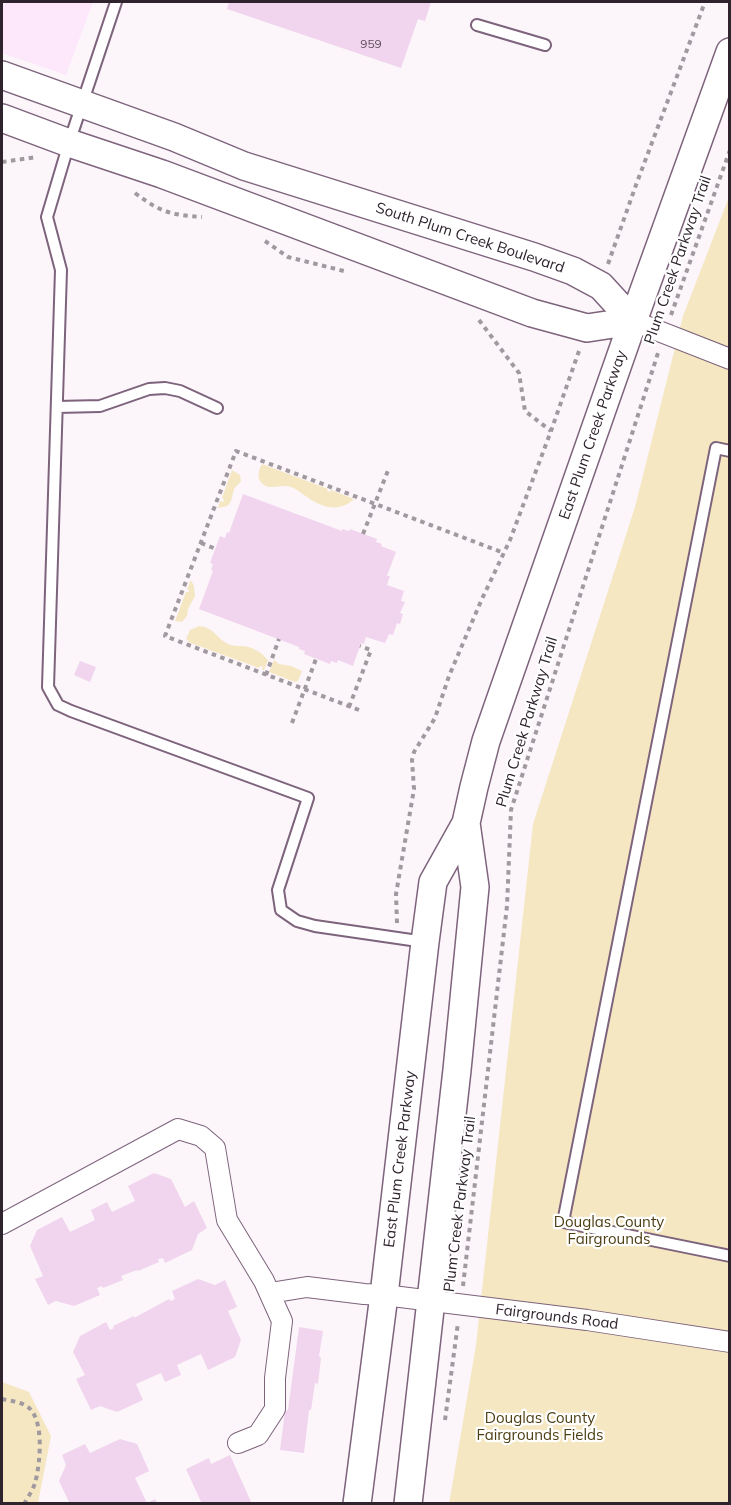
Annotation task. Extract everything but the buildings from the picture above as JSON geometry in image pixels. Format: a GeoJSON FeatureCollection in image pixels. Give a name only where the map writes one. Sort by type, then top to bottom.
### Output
{"type":"FeatureCollection","features":[{"type":"Feature","properties":{"kind":"main road","name":"East Plum Creek Parkway"},"geometry":{"type":"LineString","coordinates":[[357,1503],[433,882],[466,823],[495,713],[729,52]]}},
{"type":"Feature","properties":{"kind":"main road","name":"South Plum Creek Boulevard"},"geometry":{"type":"LineString","coordinates":[[2,75],[174,137],[244,166],[534,257],[573,272],[601,286],[633,321]]}},
{"type":"Feature","properties":{"kind":"main road"},"geometry":{"type":"LineString","coordinates":[[2,118],[66,152],[162,174],[532,313],[587,328],[633,321]]}},
{"type":"Feature","properties":{"kind":"main road","name":"East Plum Creek Parkway"},"geometry":{"type":"LineString","coordinates":[[408,1503],[455,1094],[475,887],[466,823]]}},
{"type":"Feature","properties":{"kind":"street"},"geometry":{"type":"LineString","coordinates":[[633,321],[729,359]]}},
{"type":"Feature","properties":{"kind":"street"},"geometry":{"type":"LineString","coordinates":[[2,1224],[178,1129],[201,1136],[215,1148],[227,1220],[264,1281],[282,1321],[275,1378],[275,1409],[258,1435],[238,1443]]}},
{"type":"Feature","properties":{"kind":"street","name":"Fairgrounds Road"},"geometry":{"type":"LineString","coordinates":[[270,1293],[308,1287],[587,1320],[729,1341]]}},
{"type":"Feature","properties":{"kind":"lane"},"geometry":{"type":"LineString","coordinates":[[116,2],[47,217],[61,270],[48,687],[58,705],[308,798],[278,890],[281,910],[297,921],[315,926],[425,942]]}},
{"type":"Feature","properties":{"kind":"lane"},"geometry":{"type":"LineString","coordinates":[[477,25],[545,45]]}},
{"type":"Feature","properties":{"kind":"lane"},"geometry":{"type":"LineString","coordinates":[[57,407],[100,406],[149,389],[165,388],[180,391],[217,408]]}},
{"type":"Feature","properties":{"kind":"lane"},"geometry":{"type":"LineString","coordinates":[[729,451],[716,448],[563,1222],[729,1256]]}},
{"type":"Feature","properties":{"kind":"path","name":"Plum Creek Parkway Trail"},"geometry":{"type":"LineString","coordinates":[[444,1422],[461,1305],[507,906],[511,810],[664,333],[729,150]]}},
{"type":"Feature","properties":{"kind":"path"},"geometry":{"type":"LineString","coordinates":[[2,162],[66,152]]}},
{"type":"Feature","properties":{"kind":"path"},"geometry":{"type":"LineString","coordinates":[[134,192],[152,206],[177,216],[211,218]]}},
{"type":"Feature","properties":{"kind":"path"},"geometry":{"type":"LineString","coordinates":[[259,236],[288,257],[353,273]]}},
{"type":"Feature","properties":{"kind":"path"},"geometry":{"type":"LineString","coordinates":[[473,313],[519,373],[525,411],[551,431]]}},
{"type":"Feature","properties":{"kind":"path"},"geometry":{"type":"LineString","coordinates":[[358,710],[165,636],[236,451],[504,553]]}},
{"type":"Feature","properties":{"kind":"path"},"geometry":{"type":"LineString","coordinates":[[363,534],[389,468]]}},
{"type":"Feature","properties":{"kind":"path"},"geometry":{"type":"LineString","coordinates":[[201,543],[216,549]]}},
{"type":"Feature","properties":{"kind":"path"},"geometry":{"type":"LineString","coordinates":[[266,675],[279,639]]}},
{"type":"Feature","properties":{"kind":"path"},"geometry":{"type":"LineString","coordinates":[[349,707],[370,650],[360,646]]}},
{"type":"Feature","properties":{"kind":"path"},"geometry":{"type":"LineString","coordinates":[[292,723],[316,659]]}},
{"type":"Feature","properties":{"kind":"path"},"geometry":{"type":"LineString","coordinates":[[2,1399],[20,1403],[31,1409],[38,1422],[40,1451],[34,1484],[24,1503]]}},
{"type":"Feature","properties":{"kind":"shaded area"},"geometry":{"type":"Polygon","coordinates":[[[2,2],[93,2],[66,75],[2,53],[2,2]]]}},
{"type":"Feature","properties":{"kind":"green space","name":"Douglas County Fairgrounds"},"geometry":{"type":"Polygon","coordinates":[[[729,197],[729,1503],[449,1504],[476,1345],[533,824],[635,507],[683,316],[729,197]]]}},
{"type":"Feature","properties":{"kind":"green space"},"geometry":{"type":"Polygon","coordinates":[[[262,464],[328,489],[329,492],[331,490],[354,499],[342,506],[330,507],[313,501],[291,487],[267,486],[261,483],[259,478],[262,464]]]}},
{"type":"Feature","properties":{"kind":"green space"},"geometry":{"type":"Polygon","coordinates":[[[232,470],[240,475],[241,481],[234,489],[229,504],[218,508],[220,501],[224,500],[222,498],[232,470]]]}},
{"type":"Feature","properties":{"kind":"green space"},"geometry":{"type":"Polygon","coordinates":[[[191,580],[195,596],[187,616],[182,622],[175,621],[186,592],[189,592],[187,589],[191,580]]]}},
{"type":"Feature","properties":{"kind":"green space"},"geometry":{"type":"Polygon","coordinates":[[[199,626],[209,629],[228,644],[260,652],[268,660],[264,670],[262,670],[263,667],[259,668],[188,642],[186,639],[190,630],[199,626]]]}},
{"type":"Feature","properties":{"kind":"green space"},"geometry":{"type":"Polygon","coordinates":[[[274,660],[279,664],[302,671],[298,681],[295,682],[269,672],[274,660]]]}},
{"type":"Feature","properties":{"kind":"green space"},"geometry":{"type":"Polygon","coordinates":[[[2,1382],[29,1392],[51,1436],[38,1503],[2,1503],[2,1382]]]}},
{"type":"Feature","properties":{"kind":"park label","name":"Douglas County Fairgrounds Fields"},"geometry":{"type":"Point","coordinates":[540,1426]}}]}
